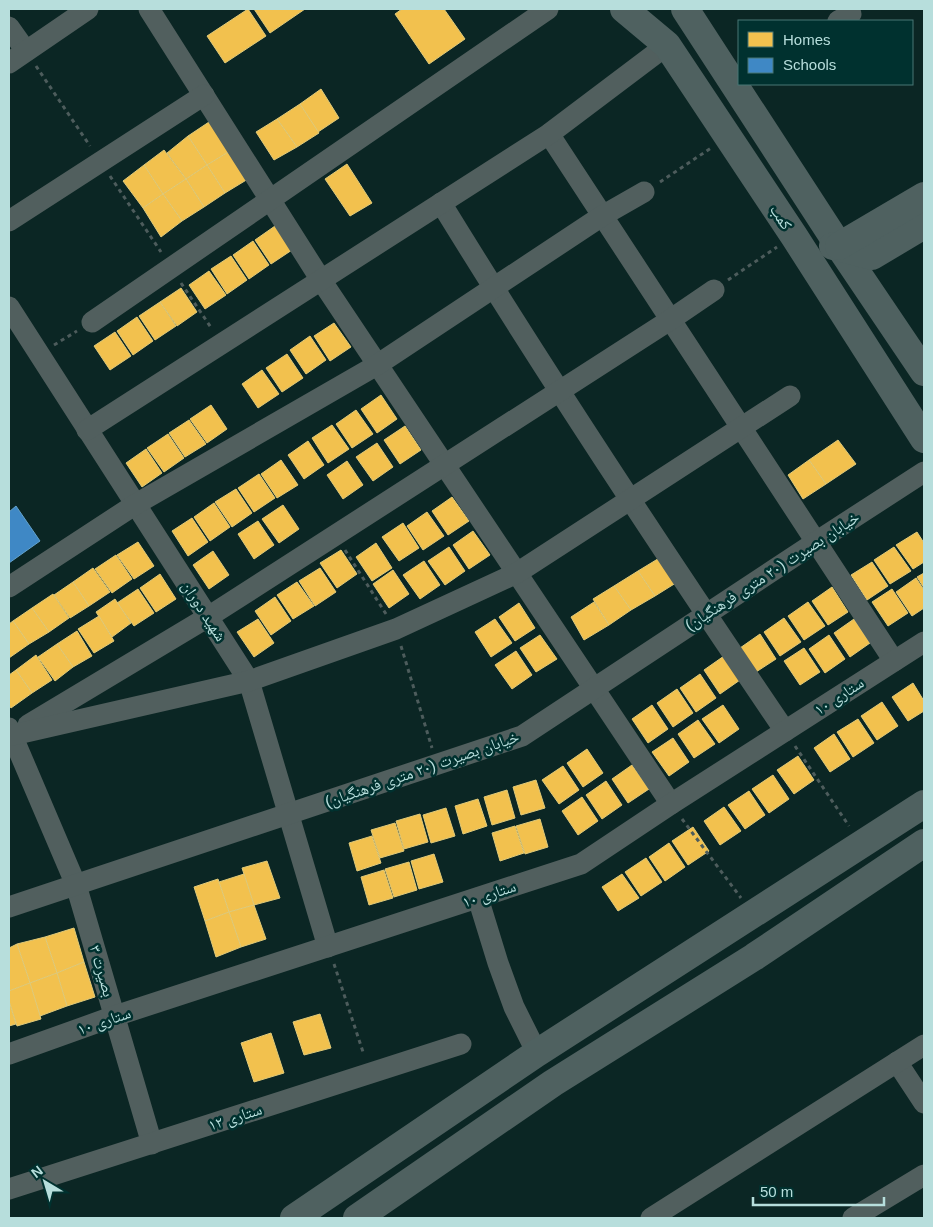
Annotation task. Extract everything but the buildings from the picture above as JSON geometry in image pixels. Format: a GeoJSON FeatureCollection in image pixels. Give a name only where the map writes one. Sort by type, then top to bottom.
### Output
{"type":"FeatureCollection","features":[{"type":"Feature","properties":{"kind":"street"},"geometry":{"type":"LineString","coordinates":[[9,63],[88,9]]}},
{"type":"Feature","properties":{"kind":"street"},"geometry":{"type":"LineString","coordinates":[[149,9],[321,280],[671,804]]}},
{"type":"Feature","properties":{"kind":"street"},"geometry":{"type":"LineString","coordinates":[[92,322],[548,9]]}},
{"type":"Feature","properties":{"kind":"street","name":"کمب"},"geometry":{"type":"LineString","coordinates":[[624,9],[667,45],[796,240],[924,439]]}},
{"type":"Feature","properties":{"kind":"street","name":"کمب"},"geometry":{"type":"LineString","coordinates":[[685,9],[735,78]]}},
{"type":"Feature","properties":{"kind":"street"},"geometry":{"type":"LineString","coordinates":[[9,27],[26,51]]}},
{"type":"Feature","properties":{"kind":"street"},"geometry":{"type":"LineString","coordinates":[[88,430],[549,134],[667,45]]}},
{"type":"Feature","properties":{"kind":"street","name":"کمب"},"geometry":{"type":"LineString","coordinates":[[739,85],[839,246],[924,372]]}},
{"type":"Feature","properties":{"kind":"street"},"geometry":{"type":"LineString","coordinates":[[9,221],[204,95]]}},
{"type":"Feature","properties":{"kind":"street"},"geometry":{"type":"LineString","coordinates":[[549,134],[894,661]]}},
{"type":"Feature","properties":{"kind":"street"},"geometry":{"type":"LineString","coordinates":[[9,588],[136,504],[377,364],[602,216],[644,192]]}},
{"type":"Feature","properties":{"kind":"street"},"geometry":{"type":"LineString","coordinates":[[839,246],[924,196]]}},
{"type":"Feature","properties":{"kind":"street"},"geometry":{"type":"LineString","coordinates":[[441,203],[493,288],[630,499],[785,731]]}},
{"type":"Feature","properties":{"kind":"street"},"geometry":{"type":"LineString","coordinates":[[796,240],[839,246],[872,256],[924,225]]}},
{"type":"Feature","properties":{"kind":"street"},"geometry":{"type":"LineString","coordinates":[[10,733],[208,616],[714,290]]}},
{"type":"Feature","properties":{"kind":"street","name":"شهید دوران"},"geometry":{"type":"LineString","coordinates":[[9,307],[249,681],[328,947]]}},
{"type":"Feature","properties":{"kind":"street"},"geometry":{"type":"LineString","coordinates":[[10,733],[249,681],[396,629],[517,573],[790,396]]}},
{"type":"Feature","properties":{"kind":"street","name":"خیابان بصیرت (۲۰ متری فرهنگیان)"},"geometry":{"type":"LineString","coordinates":[[9,907],[522,736],[924,472]]}},
{"type":"Feature","properties":{"kind":"street","name":"ستاری ۱۰"},"geometry":{"type":"LineString","coordinates":[[9,1054],[115,1016],[581,864],[924,642]]}},
{"type":"Feature","properties":{"kind":"street","name":"بصیرت ۳"},"geometry":{"type":"LineString","coordinates":[[10,733],[76,885],[152,1144]]}},
{"type":"Feature","properties":{"kind":"street"},"geometry":{"type":"LineString","coordinates":[[294,1218],[538,1053],[924,804]]}},
{"type":"Feature","properties":{"kind":"street"},"geometry":{"type":"LineString","coordinates":[[357,1218],[554,1083],[754,957],[924,843]]}},
{"type":"Feature","properties":{"kind":"street"},"geometry":{"type":"LineString","coordinates":[[478,898],[498,964],[514,1007],[538,1053]]}},
{"type":"Feature","properties":{"kind":"street","name":"ستاری ۱۲"},"geometry":{"type":"LineString","coordinates":[[9,1189],[461,1044]]}},
{"type":"Feature","properties":{"kind":"street"},"geometry":{"type":"LineString","coordinates":[[651,1218],[924,1045]]}},
{"type":"Feature","properties":{"kind":"street"},"geometry":{"type":"LineString","coordinates":[[898,1062],[924,1103]]}},
{"type":"Feature","properties":{"kind":"street"},"geometry":{"type":"LineString","coordinates":[[853,1218],[924,1175]]}},
{"type":"Feature","properties":{"kind":"path"},"geometry":{"type":"LineString","coordinates":[[26,51],[222,344]]}},
{"type":"Feature","properties":{"kind":"path"},"geometry":{"type":"LineString","coordinates":[[644,192],[728,136]]}},
{"type":"Feature","properties":{"kind":"path"},"geometry":{"type":"LineString","coordinates":[[714,290],[796,240]]}},
{"type":"Feature","properties":{"kind":"path"},"geometry":{"type":"LineString","coordinates":[[39,354],[92,322]]}},
{"type":"Feature","properties":{"kind":"path"},"geometry":{"type":"LineString","coordinates":[[335,535],[396,629],[437,764]]}},
{"type":"Feature","properties":{"kind":"path"},"geometry":{"type":"LineString","coordinates":[[785,731],[862,844]]}},
{"type":"Feature","properties":{"kind":"path"},"geometry":{"type":"LineString","coordinates":[[671,804],[753,914]]}},
{"type":"Feature","properties":{"kind":"path"},"geometry":{"type":"LineString","coordinates":[[328,947],[371,1074]]}}]}
